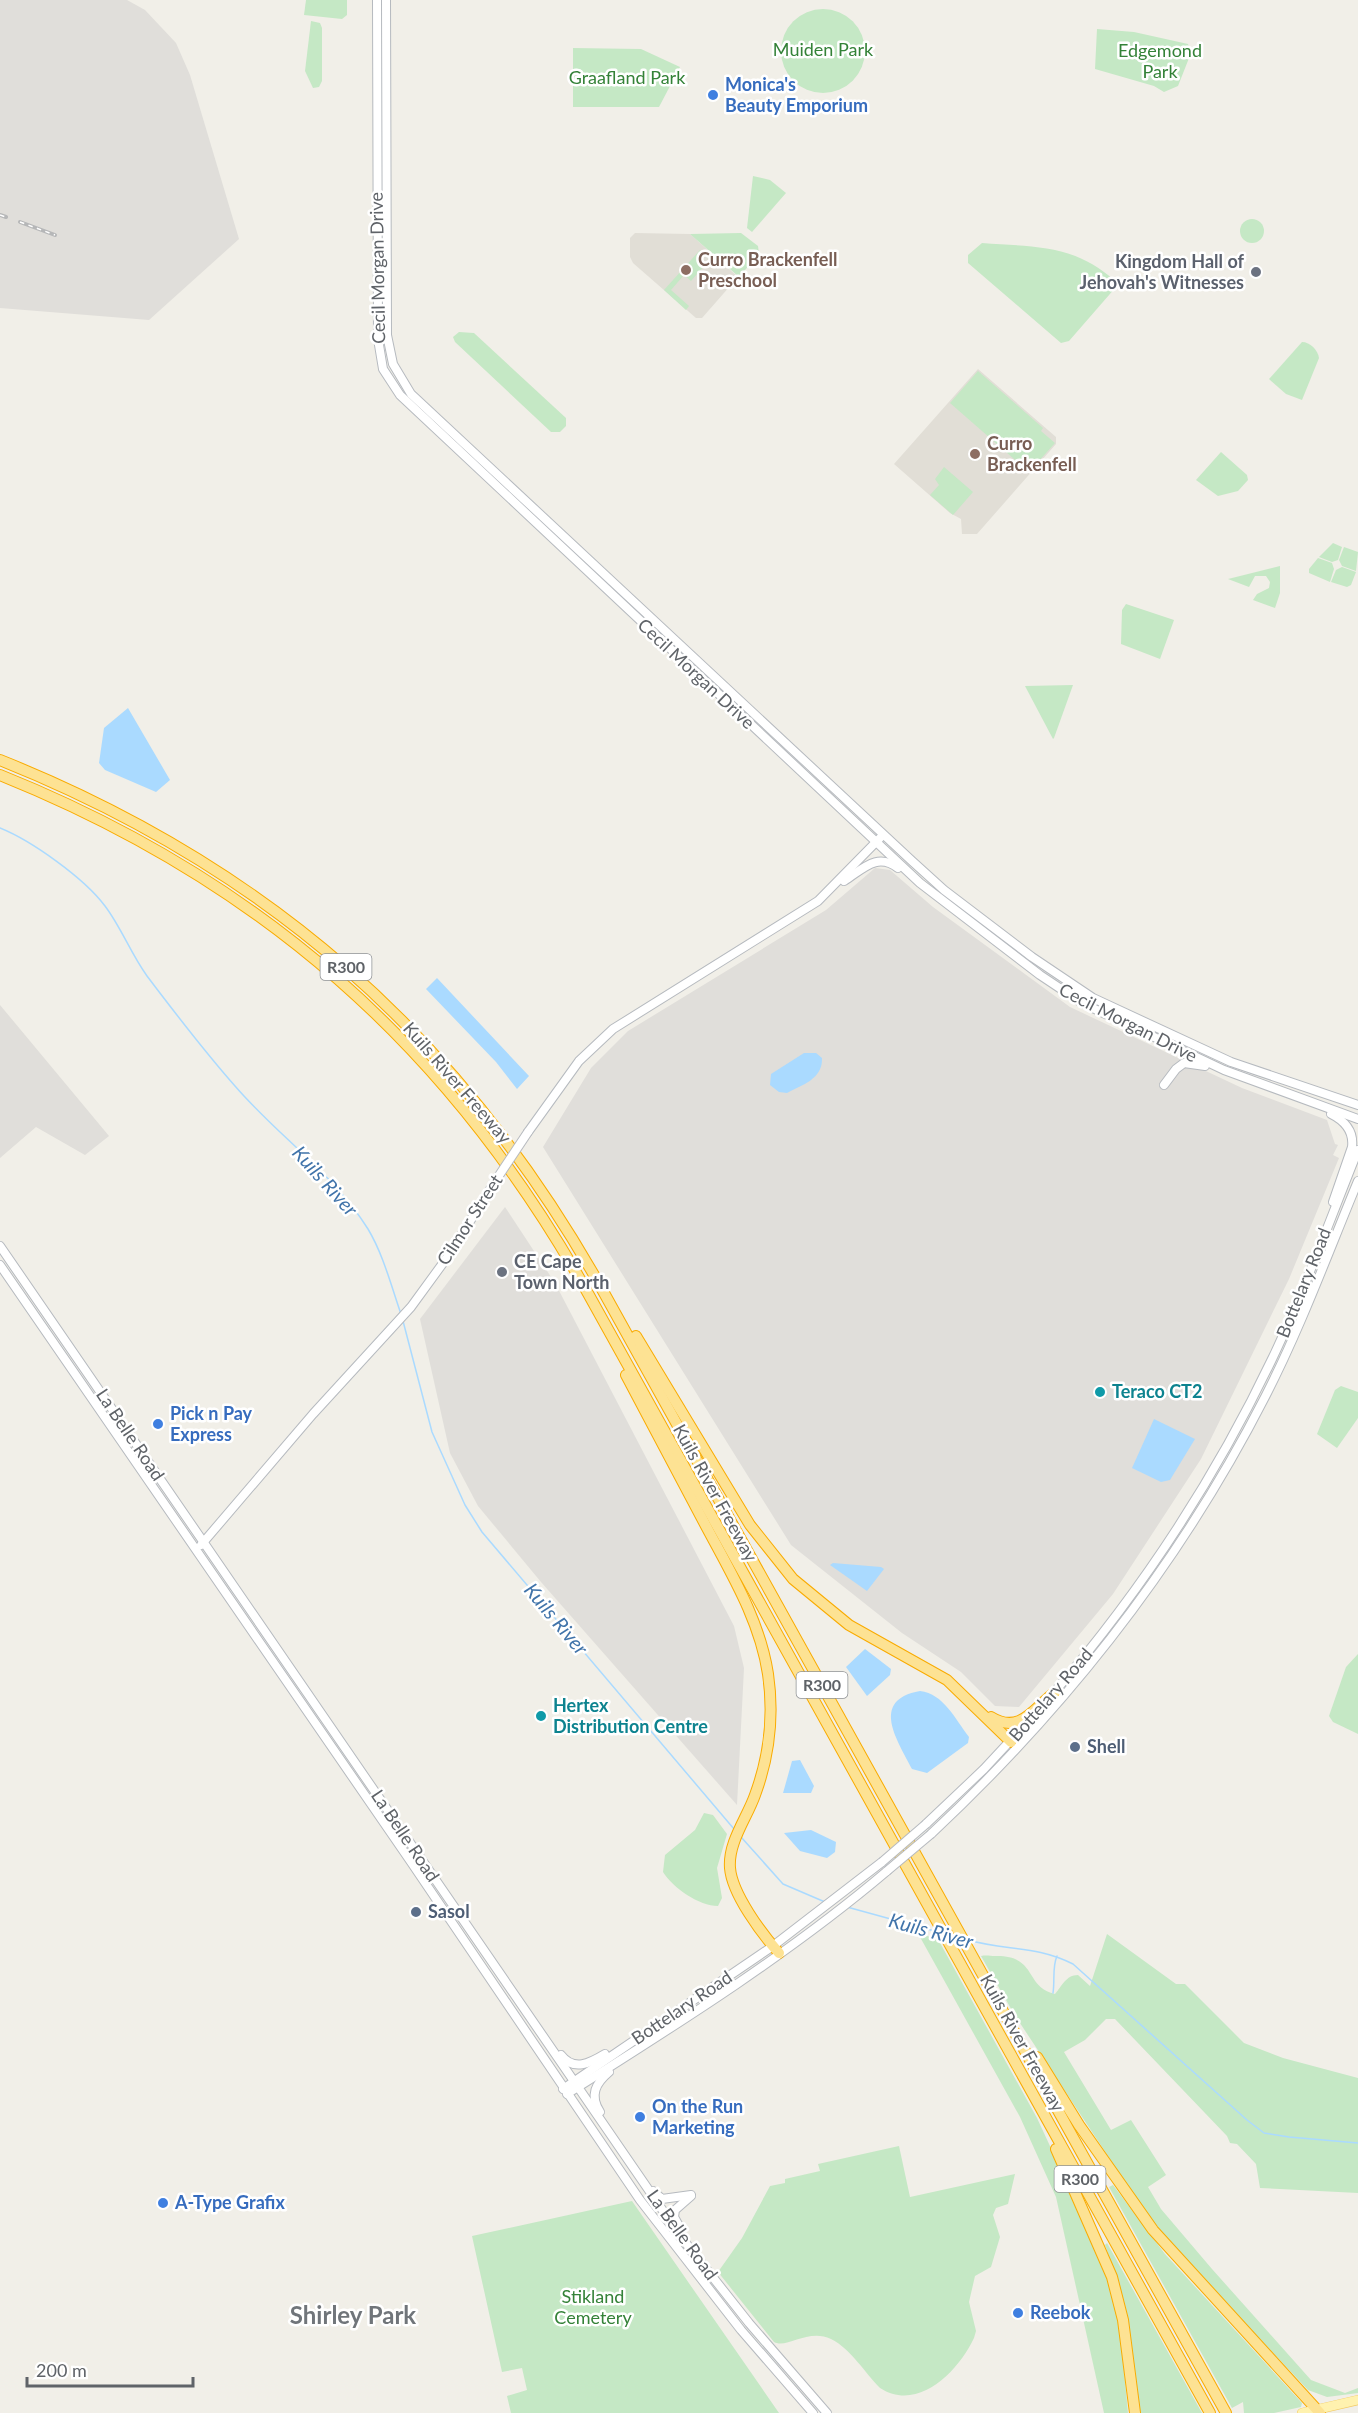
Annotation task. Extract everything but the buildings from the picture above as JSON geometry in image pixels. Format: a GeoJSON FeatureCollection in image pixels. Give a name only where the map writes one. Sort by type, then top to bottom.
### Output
{"type":"FeatureCollection","features":[{"type":"Feature","properties":{"kind":"highway","name":"Kuils River Freeway"},"geometry":{"type":"LineString","coordinates":[[0,760],[78,792],[194,855],[277,910],[346,967],[422,1039],[490,1118],[549,1201],[598,1282],[1009,2018],[1225,2412]]}},
{"type":"Feature","properties":{"kind":"highway","name":"Kuils River Freeway"},"geometry":{"type":"LineString","coordinates":[[0,775],[85,811],[188,867],[269,922],[346,985],[412,1049],[481,1128],[539,1209],[585,1288],[1209,2412]]}},
{"type":"Feature","properties":{"kind":"highway"},"geometry":{"type":"LineString","coordinates":[[598,1282],[631,1328],[750,1525],[782,1567],[822,1606],[849,1625],[947,1680],[1011,1742]]}},
{"type":"Feature","properties":{"kind":"highway"},"geometry":{"type":"LineString","coordinates":[[585,1288],[597,1321],[735,1580],[760,1639],[768,1674],[771,1718],[765,1764],[730,1858],[730,1874],[738,1895],[776,1950]]}},
{"type":"Feature","properties":{"kind":"highway"},"geometry":{"type":"LineString","coordinates":[[981,1711],[1001,1723],[1013,1724],[1024,1719],[1055,1692]]}},
{"type":"Feature","properties":{"kind":"highway"},"geometry":{"type":"LineString","coordinates":[[1009,2018],[1021,2032],[1079,2124],[1153,2230],[1319,2411]]}},
{"type":"Feature","properties":{"kind":"highway"},"geometry":{"type":"LineString","coordinates":[[1041,2109],[1112,2277],[1123,2320],[1135,2413]]}},
{"type":"Feature","properties":{"kind":"main road","name":"Cecil Morgan Drive"},"geometry":{"type":"LineString","coordinates":[[377,0],[378,339],[381,360],[388,378],[415,411],[909,872],[955,911],[1070,996],[1234,1075],[1358,1119]]}},
{"type":"Feature","properties":{"kind":"main road","name":"Cecil Morgan Drive"},"geometry":{"type":"LineString","coordinates":[[386,0],[387,323],[391,357],[401,380],[411,394],[944,890],[1081,991],[1231,1062],[1358,1105]]}},
{"type":"Feature","properties":{"kind":"main road","name":"Cilmor Street"},"geometry":{"type":"LineString","coordinates":[[196,1551],[313,1414],[411,1307],[446,1259],[528,1132],[579,1061],[613,1029],[805,910],[832,890],[883,835]]}},
{"type":"Feature","properties":{"kind":"main road"},"geometry":{"type":"LineString","coordinates":[[832,890],[867,865],[879,860],[909,872]]}},
{"type":"Feature","properties":{"kind":"main road"},"geometry":{"type":"LineString","coordinates":[[1164,1086],[1176,1069],[1189,1063],[1234,1075]]}},
{"type":"Feature","properties":{"kind":"main road"},"geometry":{"type":"LineString","coordinates":[[1259,1084],[1337,1117],[1352,1134],[1352,1147],[1337,1186],[1322,1240]]}},
{"type":"Feature","properties":{"kind":"main road","name":"Bottelary Road"},"geometry":{"type":"LineString","coordinates":[[776,1950],[807,1921],[856,1884],[926,1824],[1011,1742],[1055,1692],[1132,1595],[1204,1485],[1273,1356],[1358,1150]]}},
{"type":"Feature","properties":{"kind":"main road","name":"Bottelary Road"},"geometry":{"type":"LineString","coordinates":[[565,2092],[776,1950],[817,1926],[866,1888],[931,1834],[1003,1765],[1070,1691],[1178,1547],[1222,1475],[1265,1396],[1300,1322],[1358,1183]]}},
{"type":"Feature","properties":{"kind":"main road","name":"La Belle Road"},"geometry":{"type":"LineString","coordinates":[[0,1246],[681,2237],[749,2323],[827,2413]]}},
{"type":"Feature","properties":{"kind":"main road","name":"La Belle Road"},"geometry":{"type":"LineString","coordinates":[[0,1265],[411,1862],[652,2218],[741,2330],[813,2413]]}},
{"type":"Feature","properties":{"kind":"main road"},"geometry":{"type":"LineString","coordinates":[[518,2000],[563,2058],[572,2064],[587,2064],[633,2047]]}},
{"type":"Feature","properties":{"kind":"main road"},"geometry":{"type":"LineString","coordinates":[[606,2128],[604,2118],[594,2101],[595,2090],[601,2079],[633,2047]]}},
{"type":"Feature","properties":{"kind":"main road"},"geometry":{"type":"LineString","coordinates":[[644,2183],[662,2199],[692,2195],[675,2210],[674,2217],[681,2237]]}},
{"type":"Feature","properties":{"kind":"main road"},"geometry":{"type":"LineString","coordinates":[[1302,2413],[1319,2411],[1358,2400]]}},
{"type":"Feature","properties":{"kind":"shaded area"},"geometry":{"type":"Polygon","coordinates":[[[0,0],[127,0],[145,10],[176,43],[190,75],[239,239],[149,320],[0,308],[0,0]]]}},
{"type":"Feature","properties":{"kind":"shaded area","name":"Curro Brackenfell Preschool"},"geometry":{"type":"Polygon","coordinates":[[[635,233],[690,234],[738,277],[702,318],[696,318],[633,263],[630,257],[630,238],[635,233]]]}},
{"type":"Feature","properties":{"kind":"shaded area","name":"Curro Brackenfell"},"geometry":{"type":"Polygon","coordinates":[[[978,369],[1056,437],[1056,444],[977,534],[962,534],[961,519],[950,513],[894,464],[978,369]]]}},
{"type":"Feature","properties":{"kind":"shaded area"},"geometry":{"type":"Polygon","coordinates":[[[875,868],[890,870],[933,907],[1070,1007],[1242,1088],[1327,1120],[1335,1144],[1338,1145],[1333,1155],[1339,1158],[1289,1279],[1201,1459],[1113,1594],[1019,1707],[995,1706],[961,1672],[902,1633],[791,1545],[543,1147],[591,1068],[628,1031],[826,910],[875,868]]]}},
{"type":"Feature","properties":{"kind":"shaded area"},"geometry":{"type":"Polygon","coordinates":[[[0,1005],[109,1136],[85,1155],[36,1127],[0,1158],[0,1005]]]}},
{"type":"Feature","properties":{"kind":"shaded area"},"geometry":{"type":"Polygon","coordinates":[[[505,1207],[555,1283],[734,1626],[744,1668],[737,1805],[541,1582],[478,1506],[450,1453],[420,1319],[505,1207]]]}},
{"type":"Feature","properties":{"kind":"green space"},"geometry":{"type":"Polygon","coordinates":[[[306,0],[347,0],[347,15],[342,19],[304,15],[306,0]]]}},
{"type":"Feature","properties":{"kind":"green space","name":"Muiden Park"},"geometry":{"type":"Polygon","coordinates":[[[823,9],[839,12],[853,21],[862,35],[865,51],[862,67],[853,81],[839,90],[823,93],[807,90],[793,81],[784,67],[781,51],[784,35],[793,21],[807,12],[823,9]]]}},
{"type":"Feature","properties":{"kind":"green space"},"geometry":{"type":"Polygon","coordinates":[[[311,21],[320,23],[322,28],[322,81],[319,87],[313,88],[305,71],[311,21]]]}},
{"type":"Feature","properties":{"kind":"green space","name":"Edgemond Park"},"geometry":{"type":"Polygon","coordinates":[[[1097,29],[1134,32],[1188,44],[1191,53],[1178,86],[1164,92],[1154,86],[1095,69],[1097,29]]]}},
{"type":"Feature","properties":{"kind":"green space","name":"Graafland Park"},"geometry":{"type":"Polygon","coordinates":[[[573,48],[641,49],[680,67],[659,107],[573,107],[573,48]]]}},
{"type":"Feature","properties":{"kind":"green space"},"geometry":{"type":"Polygon","coordinates":[[[753,176],[770,180],[786,193],[752,232],[747,228],[753,176]]]}},
{"type":"Feature","properties":{"kind":"green space"},"geometry":{"type":"Polygon","coordinates":[[[1252,219],[1261,222],[1264,231],[1261,240],[1252,243],[1243,240],[1240,231],[1243,222],[1252,219]]]}},
{"type":"Feature","properties":{"kind":"green space"},"geometry":{"type":"Polygon","coordinates":[[[741,233],[758,246],[759,254],[739,277],[690,234],[741,233]]]}},
{"type":"Feature","properties":{"kind":"green space"},"geometry":{"type":"Polygon","coordinates":[[[982,243],[1037,247],[1069,254],[1100,269],[1115,281],[1116,287],[1069,341],[1061,343],[968,263],[968,255],[982,243]]]}},
{"type":"Feature","properties":{"kind":"green space"},"geometry":{"type":"Polygon","coordinates":[[[700,250],[705,255],[699,262],[703,267],[691,281],[684,275],[671,290],[689,306],[686,310],[664,290],[700,250]]]}},
{"type":"Feature","properties":{"kind":"green space"},"geometry":{"type":"Polygon","coordinates":[[[459,332],[474,333],[566,418],[566,426],[560,432],[551,432],[455,342],[453,337],[459,332]]]}},
{"type":"Feature","properties":{"kind":"green space"},"geometry":{"type":"Polygon","coordinates":[[[1302,342],[1313,347],[1319,358],[1302,400],[1286,394],[1269,379],[1302,342]]]}},
{"type":"Feature","properties":{"kind":"green space"},"geometry":{"type":"Polygon","coordinates":[[[978,371],[1043,428],[1041,431],[1055,443],[1029,472],[950,403],[978,371]]]}},
{"type":"Feature","properties":{"kind":"green space"},"geometry":{"type":"Polygon","coordinates":[[[1221,452],[1247,475],[1248,480],[1238,491],[1218,496],[1196,480],[1221,452]]]}},
{"type":"Feature","properties":{"kind":"green space"},"geometry":{"type":"Polygon","coordinates":[[[944,467],[973,492],[953,515],[930,495],[939,485],[935,479],[944,467]]]}},
{"type":"Feature","properties":{"kind":"green space"},"geometry":{"type":"Polygon","coordinates":[[[1333,543],[1342,547],[1338,560],[1332,562],[1319,557],[1333,543]]]}},
{"type":"Feature","properties":{"kind":"green space"},"geometry":{"type":"Polygon","coordinates":[[[1344,547],[1358,552],[1356,571],[1342,566],[1339,560],[1344,547]]]}},
{"type":"Feature","properties":{"kind":"green space"},"geometry":{"type":"Polygon","coordinates":[[[1318,558],[1332,563],[1334,569],[1330,582],[1309,573],[1309,569],[1318,558]]]}},
{"type":"Feature","properties":{"kind":"green space"},"geometry":{"type":"Polygon","coordinates":[[[1280,566],[1280,593],[1275,608],[1253,600],[1257,594],[1269,588],[1270,582],[1266,576],[1255,576],[1249,587],[1228,579],[1280,566]]]}},
{"type":"Feature","properties":{"kind":"green space"},"geometry":{"type":"Polygon","coordinates":[[[1342,567],[1356,572],[1351,585],[1347,587],[1331,582],[1336,570],[1342,567]]]}},
{"type":"Feature","properties":{"kind":"green space"},"geometry":{"type":"Polygon","coordinates":[[[1126,604],[1174,620],[1160,659],[1121,644],[1122,610],[1126,604]]]}},
{"type":"Feature","properties":{"kind":"green space"},"geometry":{"type":"Polygon","coordinates":[[[1073,685],[1054,738],[1053,739],[1025,686],[1073,685]]]}},
{"type":"Feature","properties":{"kind":"green space"},"geometry":{"type":"Polygon","coordinates":[[[1341,1386],[1358,1392],[1358,1418],[1337,1448],[1317,1434],[1335,1390],[1341,1386]]]}},
{"type":"Feature","properties":{"kind":"green space"},"geometry":{"type":"Polygon","coordinates":[[[1358,1654],[1358,1734],[1333,1722],[1329,1716],[1346,1667],[1358,1654]]]}},
{"type":"Feature","properties":{"kind":"green space"},"geometry":{"type":"Polygon","coordinates":[[[704,1813],[713,1815],[727,1834],[717,1868],[722,1898],[718,1906],[703,1903],[687,1895],[663,1872],[665,1855],[695,1830],[704,1813]]]}},
{"type":"Feature","properties":{"kind":"green space"},"geometry":{"type":"Polygon","coordinates":[[[1107,1934],[1176,1984],[1185,1984],[1244,2043],[1283,2058],[1358,2078],[1358,2193],[1260,2188],[1256,2164],[1237,2144],[1230,2143],[1227,2136],[1115,2019],[1106,2019],[1085,2040],[1064,2052],[1111,2130],[1131,2120],[1166,2175],[1148,2187],[1161,2209],[1212,2269],[1311,2380],[1345,2393],[1358,2388],[1358,2393],[1327,2397],[1308,2390],[1169,2242],[1139,2203],[1014,2014],[981,1956],[1009,1957],[1018,1961],[1025,1966],[1039,1985],[1055,1994],[1065,1981],[1074,1975],[1078,1975],[1090,1986],[1107,1934]]]}},
{"type":"Feature","properties":{"kind":"green space"},"geometry":{"type":"Polygon","coordinates":[[[925,1935],[939,1941],[1037,2118],[1100,2254],[1110,2283],[1121,2337],[1128,2413],[1104,2413],[1056,2197],[1020,2117],[920,1937],[925,1935]]]}},
{"type":"Feature","properties":{"kind":"green space"},"geometry":{"type":"Polygon","coordinates":[[[899,2146],[910,2197],[1015,2174],[1008,2204],[996,2208],[993,2215],[1000,2237],[991,2267],[975,2276],[969,2302],[976,2331],[974,2338],[948,2374],[923,2392],[909,2395],[895,2394],[880,2388],[851,2355],[831,2339],[814,2336],[785,2343],[774,2342],[718,2272],[742,2238],[770,2186],[785,2183],[785,2179],[820,2171],[818,2164],[899,2146]]]}},
{"type":"Feature","properties":{"kind":"green space"},"geometry":{"type":"Polygon","coordinates":[[[1113,2185],[1165,2254],[1302,2403],[1301,2407],[1274,2413],[1244,2413],[1243,2402],[1232,2408],[1109,2187],[1113,2185]]]}},
{"type":"Feature","properties":{"kind":"green space","name":"Stikland Cemetery"},"geometry":{"type":"Polygon","coordinates":[[[632,2201],[779,2413],[511,2413],[507,2396],[527,2390],[522,2368],[502,2372],[472,2236],[632,2201]]]}},
{"type":"Feature","properties":{"kind":"green space"},"geometry":{"type":"Polygon","coordinates":[[[1107,2243],[1202,2413],[1139,2413],[1118,2281],[1105,2245],[1107,2243]]]}},
{"type":"Feature","properties":{"kind":"water"},"geometry":{"type":"Polygon","coordinates":[[[128,708],[170,780],[156,792],[105,770],[99,763],[104,728],[128,708]]]}},
{"type":"Feature","properties":{"kind":"water"},"geometry":{"type":"Polygon","coordinates":[[[437,978],[529,1076],[517,1089],[496,1062],[426,989],[437,978]]]}},
{"type":"Feature","properties":{"kind":"water"},"geometry":{"type":"Polygon","coordinates":[[[804,1053],[816,1053],[822,1058],[819,1071],[815,1076],[787,1093],[779,1092],[770,1085],[771,1074],[804,1053]]]}},
{"type":"Feature","properties":{"kind":"water"},"geometry":{"type":"Polygon","coordinates":[[[1154,1419],[1195,1439],[1170,1480],[1161,1482],[1132,1468],[1154,1419]]]}},
{"type":"Feature","properties":{"kind":"water"},"geometry":{"type":"Polygon","coordinates":[[[833,1563],[884,1569],[867,1591],[830,1565],[833,1563]]]}},
{"type":"Feature","properties":{"kind":"water"},"geometry":{"type":"Polygon","coordinates":[[[865,1649],[891,1669],[890,1675],[867,1696],[846,1667],[865,1649]]]}},
{"type":"Feature","properties":{"kind":"water"},"geometry":{"type":"Polygon","coordinates":[[[920,1691],[942,1702],[969,1737],[968,1743],[927,1773],[912,1769],[895,1734],[891,1712],[895,1703],[904,1696],[920,1691]]]}},
{"type":"Feature","properties":{"kind":"water"},"geometry":{"type":"Polygon","coordinates":[[[800,1760],[814,1786],[811,1793],[783,1793],[792,1761],[800,1760]]]}},
{"type":"Feature","properties":{"kind":"water"},"geometry":{"type":"Polygon","coordinates":[[[811,1830],[836,1842],[835,1852],[827,1858],[800,1851],[784,1833],[811,1830]]]}},
{"type":"Feature","properties":{"kind":"waterway","name":"Kuils River"},"geometry":{"type":"LineString","coordinates":[[0,828],[57,861],[96,895],[116,923],[147,976],[212,1059],[251,1104],[322,1172],[354,1209],[378,1249],[401,1314]]}},
{"type":"Feature","properties":{"kind":"waterway","name":"Kuils River"},"geometry":{"type":"LineString","coordinates":[[403,1321],[432,1432],[465,1505],[482,1532],[734,1829]]}},
{"type":"Feature","properties":{"kind":"waterway","name":"Kuils River"},"geometry":{"type":"LineString","coordinates":[[741,1837],[783,1884],[825,1902]]}},
{"type":"Feature","properties":{"kind":"waterway","name":"Kuils River"},"geometry":{"type":"LineString","coordinates":[[847,1907],[938,1932]]}},
{"type":"Feature","properties":{"kind":"waterway","name":"Kuils River"},"geometry":{"type":"LineString","coordinates":[[968,1940],[1033,1951],[1073,1964],[1264,2133],[1358,2143]]}},
{"type":"Feature","properties":{"kind":"waterway"},"geometry":{"type":"LineString","coordinates":[[1053,1993],[1057,1956]]}},
{"type":"Feature","properties":{"kind":"railway"},"geometry":{"type":"LineString","coordinates":[[0,215],[6,217]]}},
{"type":"Feature","properties":{"kind":"railway"},"geometry":{"type":"LineString","coordinates":[[20,222],[55,235]]}},
{"type":"Feature","properties":{"kind":"place","name":"Monica's Beauty Emporium"},"geometry":{"type":"Point","coordinates":[713,95]}},
{"type":"Feature","properties":{"kind":"place","name":"Curro Brackenfell Preschool"},"geometry":{"type":"Point","coordinates":[686,270]}},
{"type":"Feature","properties":{"kind":"place","name":"Kingdom Hall of Jehovah's Witnesses"},"geometry":{"type":"Point","coordinates":[1256,272]}},
{"type":"Feature","properties":{"kind":"place","name":"Curro Brackenfell"},"geometry":{"type":"Point","coordinates":[975,454]}},
{"type":"Feature","properties":{"kind":"place","name":"CE Cape Town North"},"geometry":{"type":"Point","coordinates":[502,1272]}},
{"type":"Feature","properties":{"kind":"place","name":"Teraco CT2"},"geometry":{"type":"Point","coordinates":[1100,1392]}},
{"type":"Feature","properties":{"kind":"place","name":"Pick n Pay Express"},"geometry":{"type":"Point","coordinates":[158,1424]}},
{"type":"Feature","properties":{"kind":"place","name":"Hertex Distribution Centre"},"geometry":{"type":"Point","coordinates":[541,1716]}},
{"type":"Feature","properties":{"kind":"place","name":"Shell"},"geometry":{"type":"Point","coordinates":[1075,1747]}},
{"type":"Feature","properties":{"kind":"place","name":"Sasol"},"geometry":{"type":"Point","coordinates":[416,1912]}},
{"type":"Feature","properties":{"kind":"place","name":"On the Run Marketing"},"geometry":{"type":"Point","coordinates":[640,2117]}},
{"type":"Feature","properties":{"kind":"place","name":"A-Type Grafix"},"geometry":{"type":"Point","coordinates":[163,2203]}},
{"type":"Feature","properties":{"kind":"place","name":"Reebok"},"geometry":{"type":"Point","coordinates":[1018,2313]}},
{"type":"Feature","properties":{"kind":"district","name":"Shirley Park"},"geometry":{"type":"Point","coordinates":[353,2316]}}]}
